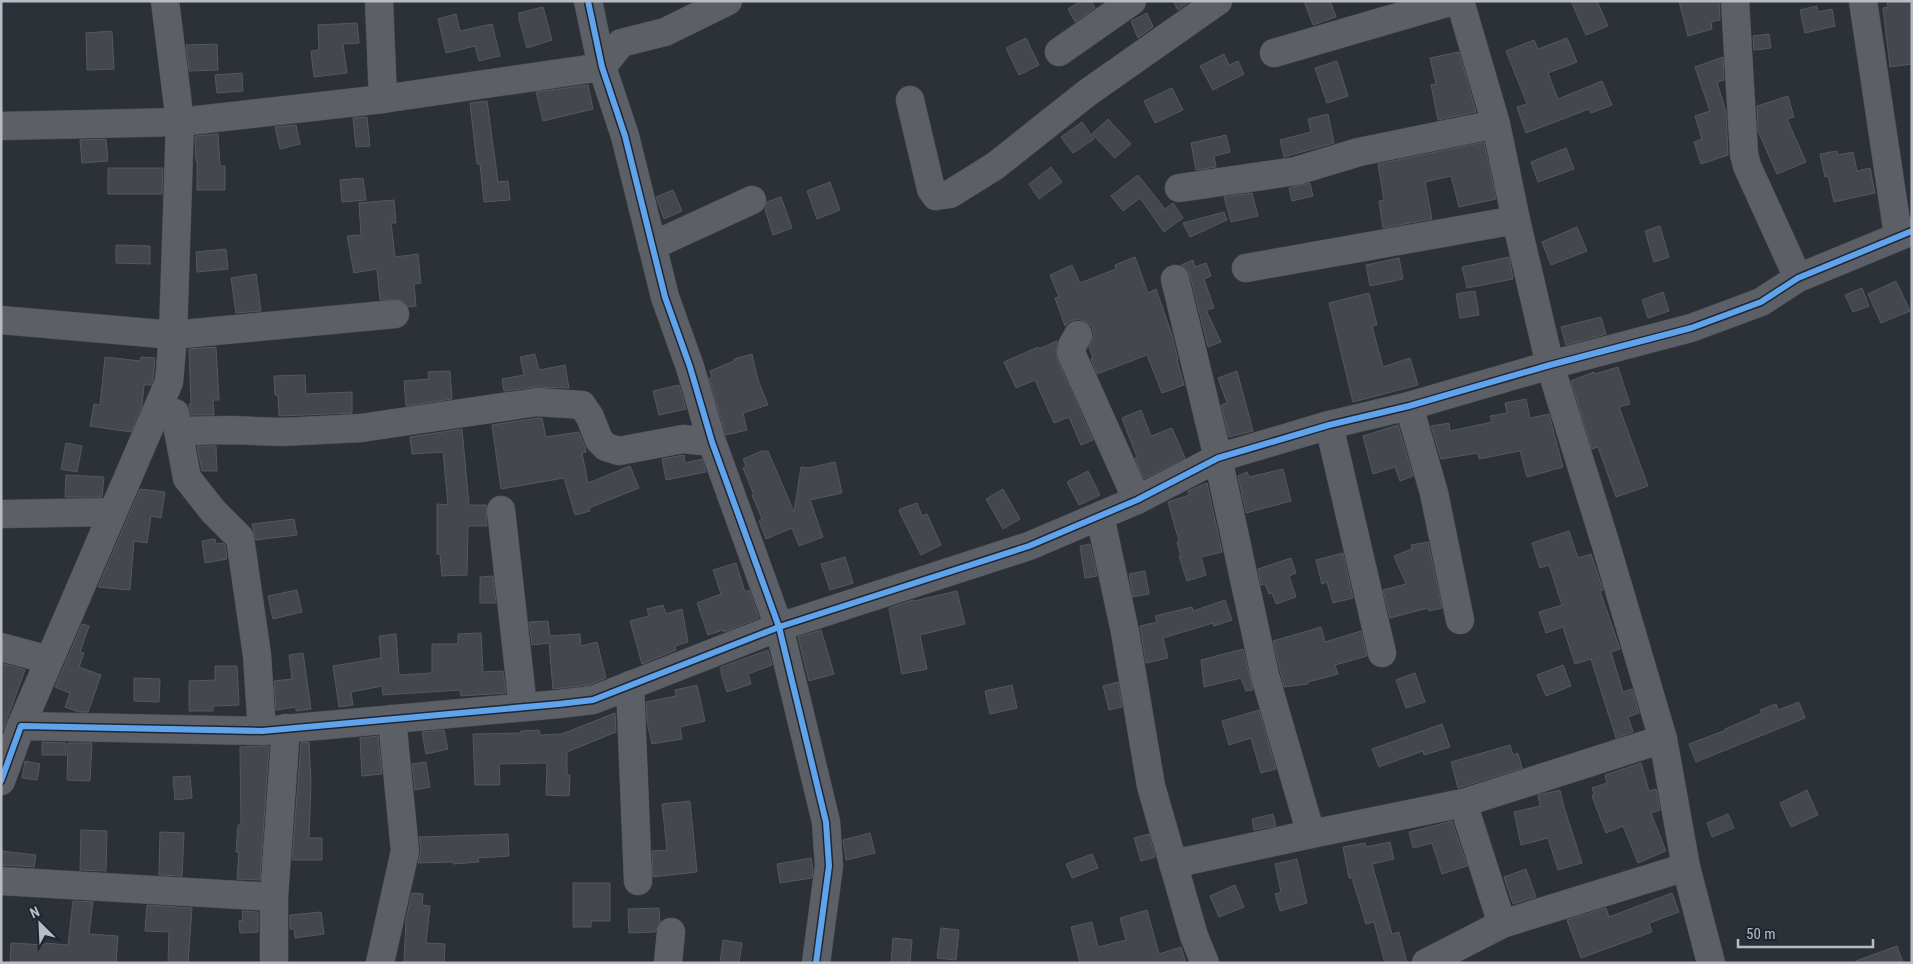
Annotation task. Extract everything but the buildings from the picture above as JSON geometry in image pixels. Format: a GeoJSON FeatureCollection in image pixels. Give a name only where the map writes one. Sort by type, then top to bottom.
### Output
{"type":"FeatureCollection","features":[{"type":"Feature","properties":{"kind":"street"},"geometry":{"type":"LineString","coordinates":[[165,1],[180,122],[173,334],[169,382],[187,478],[213,511],[240,538],[257,655],[274,729],[274,963]]}},
{"type":"Feature","properties":{"kind":"street"},"geometry":{"type":"LineString","coordinates":[[380,1],[384,99]]}},
{"type":"Feature","properties":{"kind":"street"},"geometry":{"type":"LineString","coordinates":[[588,1],[602,67],[625,136],[665,297],[690,367],[712,442],[779,627],[826,822],[829,866],[816,963]]}},
{"type":"Feature","properties":{"kind":"street"},"geometry":{"type":"LineString","coordinates":[[1,126],[180,122],[384,99],[602,67],[621,42],[665,32],[728,1]]}},
{"type":"Feature","properties":{"kind":"street"},"geometry":{"type":"LineString","coordinates":[[1059,52],[1132,1]]}},
{"type":"Feature","properties":{"kind":"street"},"geometry":{"type":"LineString","coordinates":[[910,100],[931,190],[936,196],[950,194],[995,166],[1087,93],[1218,1]]}},
{"type":"Feature","properties":{"kind":"street"},"geometry":{"type":"LineString","coordinates":[[1274,52],[1454,1]]}},
{"type":"Feature","properties":{"kind":"street"},"geometry":{"type":"LineString","coordinates":[[1460,1],[1496,124],[1550,365],[1664,739],[1686,867],[1711,963]]}},
{"type":"Feature","properties":{"kind":"street"},"geometry":{"type":"LineString","coordinates":[[1735,1],[1746,166],[1798,278]]}},
{"type":"Feature","properties":{"kind":"street"},"geometry":{"type":"LineString","coordinates":[[21,726],[274,729],[593,700],[779,627],[1029,546],[1137,500],[1218,458],[1329,425],[1409,406],[1550,365],[1691,328],[1761,302],[1798,278],[1905,233],[1863,1]]}},
{"type":"Feature","properties":{"kind":"street"},"geometry":{"type":"LineString","coordinates":[[1179,188],[1296,171],[1359,152],[1496,124]]}},
{"type":"Feature","properties":{"kind":"street"},"geometry":{"type":"LineString","coordinates":[[652,246],[752,200]]}},
{"type":"Feature","properties":{"kind":"street"},"geometry":{"type":"LineString","coordinates":[[1246,268],[1516,220]]}},
{"type":"Feature","properties":{"kind":"street"},"geometry":{"type":"LineString","coordinates":[[1175,279],[1218,458],[1265,676],[1311,834]]}},
{"type":"Feature","properties":{"kind":"street"},"geometry":{"type":"LineString","coordinates":[[1,320],[173,334],[395,314]]}},
{"type":"Feature","properties":{"kind":"street"},"geometry":{"type":"LineString","coordinates":[[1078,335],[1072,346],[1072,353],[1137,500]]}},
{"type":"Feature","properties":{"kind":"street"},"geometry":{"type":"LineString","coordinates":[[1,782],[21,726],[169,382]]}},
{"type":"Feature","properties":{"kind":"street"},"geometry":{"type":"LineString","coordinates":[[178,431],[231,430],[282,432],[361,428],[537,402],[582,405],[590,417],[599,440],[606,447],[619,451],[683,439],[712,442]]}},
{"type":"Feature","properties":{"kind":"street"},"geometry":{"type":"LineString","coordinates":[[1409,406],[1434,493],[1460,620]]}},
{"type":"Feature","properties":{"kind":"street"},"geometry":{"type":"LineString","coordinates":[[1329,425],[1382,653]]}},
{"type":"Feature","properties":{"kind":"street"},"geometry":{"type":"LineString","coordinates":[[501,510],[523,707]]}},
{"type":"Feature","properties":{"kind":"street"},"geometry":{"type":"LineString","coordinates":[[1,514],[113,512]]}},
{"type":"Feature","properties":{"kind":"street"},"geometry":{"type":"LineString","coordinates":[[1100,516],[1125,632],[1151,786],[1194,936],[1205,963]]}},
{"type":"Feature","properties":{"kind":"street"},"geometry":{"type":"LineString","coordinates":[[1,647],[49,660]]}},
{"type":"Feature","properties":{"kind":"street"},"geometry":{"type":"LineString","coordinates":[[630,685],[638,881]]}},
{"type":"Feature","properties":{"kind":"street"},"geometry":{"type":"LineString","coordinates":[[380,963],[405,851],[392,719]]}},
{"type":"Feature","properties":{"kind":"street"},"geometry":{"type":"LineString","coordinates":[[1173,864],[1463,803],[1664,739]]}},
{"type":"Feature","properties":{"kind":"street"},"geometry":{"type":"LineString","coordinates":[[1463,803],[1502,924]]}},
{"type":"Feature","properties":{"kind":"street"},"geometry":{"type":"LineString","coordinates":[[1426,963],[1502,924],[1686,867]]}},
{"type":"Feature","properties":{"kind":"street"},"geometry":{"type":"LineString","coordinates":[[1,881],[274,897]]}},
{"type":"Feature","properties":{"kind":"street"},"geometry":{"type":"LineString","coordinates":[[668,963],[671,932]]}},
{"type":"Feature","properties":{"kind":"cycle path"},"geometry":{"type":"LineString","coordinates":[[588,1],[602,67],[625,136],[665,297],[690,367],[712,442],[779,627],[826,822],[829,866],[816,963]]}},
{"type":"Feature","properties":{"kind":"cycle path"},"geometry":{"type":"LineString","coordinates":[[1,781],[21,726],[262,731],[593,700],[779,627],[1029,546],[1137,500],[1218,458],[1329,425],[1409,406],[1550,365],[1691,328],[1761,302],[1798,278],[1912,231]]}}]}
